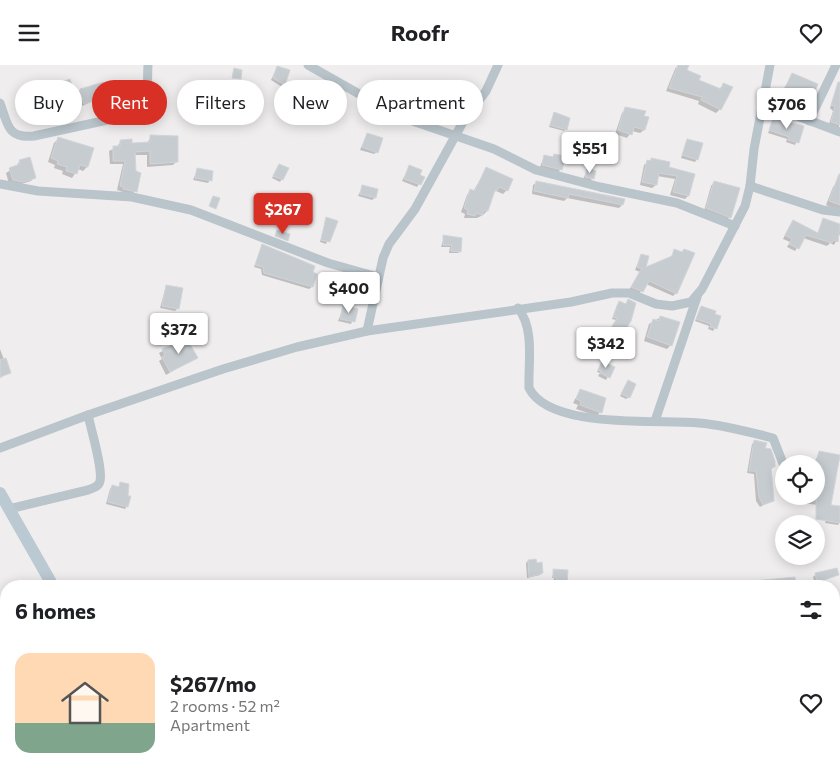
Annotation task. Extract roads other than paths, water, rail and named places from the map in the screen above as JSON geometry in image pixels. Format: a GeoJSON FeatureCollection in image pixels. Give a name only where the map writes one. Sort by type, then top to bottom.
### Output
{"type":"FeatureCollection","features":[{"type":"Feature","properties":{"kind":"main road"},"geometry":{"type":"LineString","coordinates":[[0,493],[48,580]]}},
{"type":"Feature","properties":{"kind":"street"},"geometry":{"type":"LineString","coordinates":[[0,103],[11,131],[20,137],[34,136],[136,114],[140,111],[146,97],[148,65]]}},
{"type":"Feature","properties":{"kind":"street"},"geometry":{"type":"LineString","coordinates":[[308,65],[398,116],[494,149],[536,170],[559,178],[677,203],[735,226]]}},
{"type":"Feature","properties":{"kind":"street"},"geometry":{"type":"LineString","coordinates":[[367,331],[382,259],[389,244],[415,209],[455,136],[486,91],[498,65]]}},
{"type":"Feature","properties":{"kind":"street"},"geometry":{"type":"LineString","coordinates":[[655,421],[698,296],[735,226],[750,187],[754,149],[770,65]]}},
{"type":"Feature","properties":{"kind":"street"},"geometry":{"type":"LineString","coordinates":[[809,121],[836,65]]}},
{"type":"Feature","properties":{"kind":"street"},"geometry":{"type":"LineString","coordinates":[[763,103],[840,132]]}},
{"type":"Feature","properties":{"kind":"street"},"geometry":{"type":"LineString","coordinates":[[0,184],[38,191],[132,197],[191,210],[328,263],[378,277]]}},
{"type":"Feature","properties":{"kind":"street"},"geometry":{"type":"LineString","coordinates":[[750,187],[823,210],[840,212]]}},
{"type":"Feature","properties":{"kind":"street"},"geometry":{"type":"LineString","coordinates":[[0,448],[88,415],[223,369],[297,347],[367,331],[572,302],[621,292],[672,306],[691,302],[698,296]]}},
{"type":"Feature","properties":{"kind":"street"},"geometry":{"type":"LineString","coordinates":[[518,309],[524,316],[528,327],[529,388],[539,401],[551,408],[584,417],[726,426],[773,438],[780,455]]}},
{"type":"Feature","properties":{"kind":"street"},"geometry":{"type":"LineString","coordinates":[[9,509],[88,490],[99,485],[101,481],[99,467],[88,415]]}}]}
